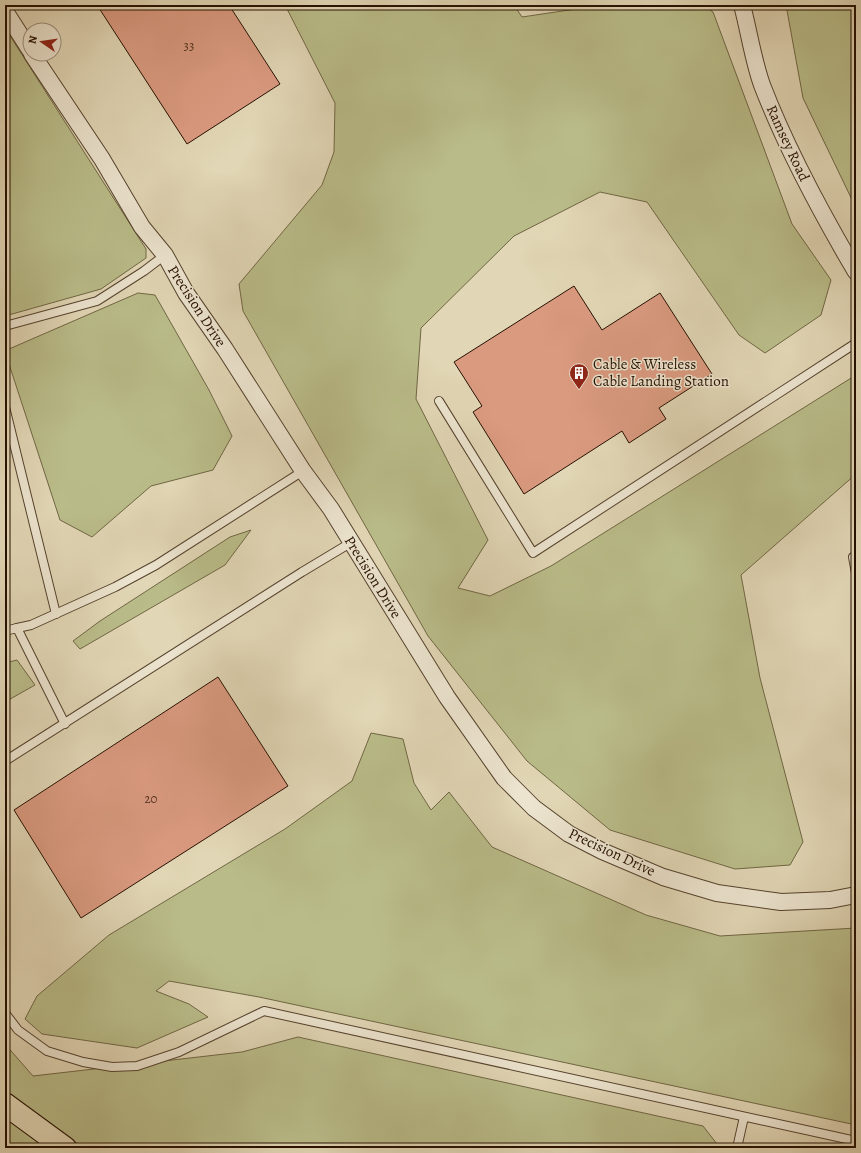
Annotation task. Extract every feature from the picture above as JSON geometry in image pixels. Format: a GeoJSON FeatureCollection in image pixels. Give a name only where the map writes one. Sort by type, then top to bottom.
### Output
{"type":"FeatureCollection","features":[{"type":"Feature","properties":{"kind":"highway"},"geometry":{"type":"LineString","coordinates":[[5,1104],[65,1148]]}},
{"type":"Feature","properties":{"kind":"street","name":"Ramsey Road"},"geometry":{"type":"LineString","coordinates":[[742,5],[761,83],[792,156],[856,272]]}},
{"type":"Feature","properties":{"kind":"street"},"geometry":{"type":"LineString","coordinates":[[5,11],[22,38]]}},
{"type":"Feature","properties":{"kind":"street","name":"Precision Drive"},"geometry":{"type":"LineString","coordinates":[[37,62],[102,159],[142,227],[164,255],[186,293],[225,349],[303,470],[331,509],[447,697],[504,778],[534,808],[569,834],[602,851],[663,877],[717,893],[781,902],[830,900],[856,895]]}},
{"type":"Feature","properties":{"kind":"lane"},"geometry":{"type":"LineString","coordinates":[[5,326],[97,300],[144,271],[164,255]]}},
{"type":"Feature","properties":{"kind":"lane"},"geometry":{"type":"LineString","coordinates":[[439,401],[534,553],[856,343]]}},
{"type":"Feature","properties":{"kind":"lane"},"geometry":{"type":"LineString","coordinates":[[5,407],[56,614]]}},
{"type":"Feature","properties":{"kind":"lane"},"geometry":{"type":"LineString","coordinates":[[5,631],[31,625],[115,587],[156,565],[303,470]]}},
{"type":"Feature","properties":{"kind":"lane"},"geometry":{"type":"LineString","coordinates":[[5,762],[302,572],[352,542]]}},
{"type":"Feature","properties":{"kind":"lane"},"geometry":{"type":"LineString","coordinates":[[856,556],[854,557],[856,573]]}},
{"type":"Feature","properties":{"kind":"lane"},"geometry":{"type":"LineString","coordinates":[[17,628],[65,724]]}},
{"type":"Feature","properties":{"kind":"lane"},"geometry":{"type":"LineString","coordinates":[[5,1013],[18,1030],[47,1051],[83,1062],[112,1067],[138,1066],[179,1052],[264,1011],[856,1142]]}},
{"type":"Feature","properties":{"kind":"lane"},"geometry":{"type":"LineString","coordinates":[[737,1148],[744,1117]]}},
{"type":"Feature","properties":{"kind":"green space"},"geometry":{"type":"Polygon","coordinates":[[[285,5],[514,5],[522,17],[603,5],[703,5],[713,12],[792,224],[831,280],[821,315],[765,353],[739,335],[647,202],[600,192],[514,236],[421,328],[416,399],[488,540],[458,588],[490,596],[551,566],[856,375],[856,474],[741,575],[760,678],[803,842],[790,865],[735,869],[610,830],[527,761],[428,636],[243,311],[239,284],[322,185],[334,152],[335,103],[285,5]]]}},
{"type":"Feature","properties":{"kind":"green space"},"geometry":{"type":"Polygon","coordinates":[[[786,5],[856,5],[856,208],[803,98],[786,5]]]}},
{"type":"Feature","properties":{"kind":"green space"},"geometry":{"type":"Polygon","coordinates":[[[5,28],[22,55],[22,62],[27,62],[146,249],[146,258],[101,289],[5,316],[5,28]]]}},
{"type":"Feature","properties":{"kind":"green space"},"geometry":{"type":"Polygon","coordinates":[[[138,293],[155,295],[209,390],[232,436],[213,470],[151,486],[92,537],[60,520],[9,364],[9,349],[138,293]]]}},
{"type":"Feature","properties":{"kind":"green space"},"geometry":{"type":"Polygon","coordinates":[[[251,530],[225,565],[80,649],[73,641],[100,621],[230,537],[251,530]]]}},
{"type":"Feature","properties":{"kind":"green space"},"geometry":{"type":"Polygon","coordinates":[[[17,660],[35,685],[5,702],[5,663],[17,660]]]}},
{"type":"Feature","properties":{"kind":"green space"},"geometry":{"type":"Polygon","coordinates":[[[371,733],[403,739],[414,783],[431,810],[449,792],[492,847],[646,915],[720,936],[856,928],[856,1125],[259,997],[169,981],[156,991],[189,1004],[208,1017],[137,1048],[42,1034],[25,1019],[37,996],[109,935],[285,829],[352,781],[371,733]]]}},
{"type":"Feature","properties":{"kind":"green space"},"geometry":{"type":"Polygon","coordinates":[[[298,1037],[703,1126],[717,1144],[716,1148],[84,1148],[5,1091],[5,1044],[33,1076],[242,1052],[298,1037]]]}},
{"type":"Feature","properties":{"kind":"green space"},"geometry":{"type":"Polygon","coordinates":[[[5,1113],[53,1148],[5,1148],[5,1113]]]}},
{"type":"Feature","properties":{"kind":"building"},"geometry":{"type":"Polygon","coordinates":[[[97,5],[229,5],[280,84],[187,144],[97,5]]]}},
{"type":"Feature","properties":{"kind":"building","name":"Cable & Wireless Cable Landing Station"},"geometry":{"type":"Polygon","coordinates":[[[574,286],[602,330],[660,293],[712,374],[659,408],[666,419],[629,443],[622,431],[524,494],[473,412],[482,406],[454,362],[574,286]]]}},
{"type":"Feature","properties":{"kind":"building"},"geometry":{"type":"Polygon","coordinates":[[[218,677],[288,786],[81,918],[14,810],[218,677]]]}},
{"type":"Feature","properties":{"kind":"place","name":"Cable & Wireless Cable Landing Station"},"geometry":{"type":"Point","coordinates":[579,390]}}]}
